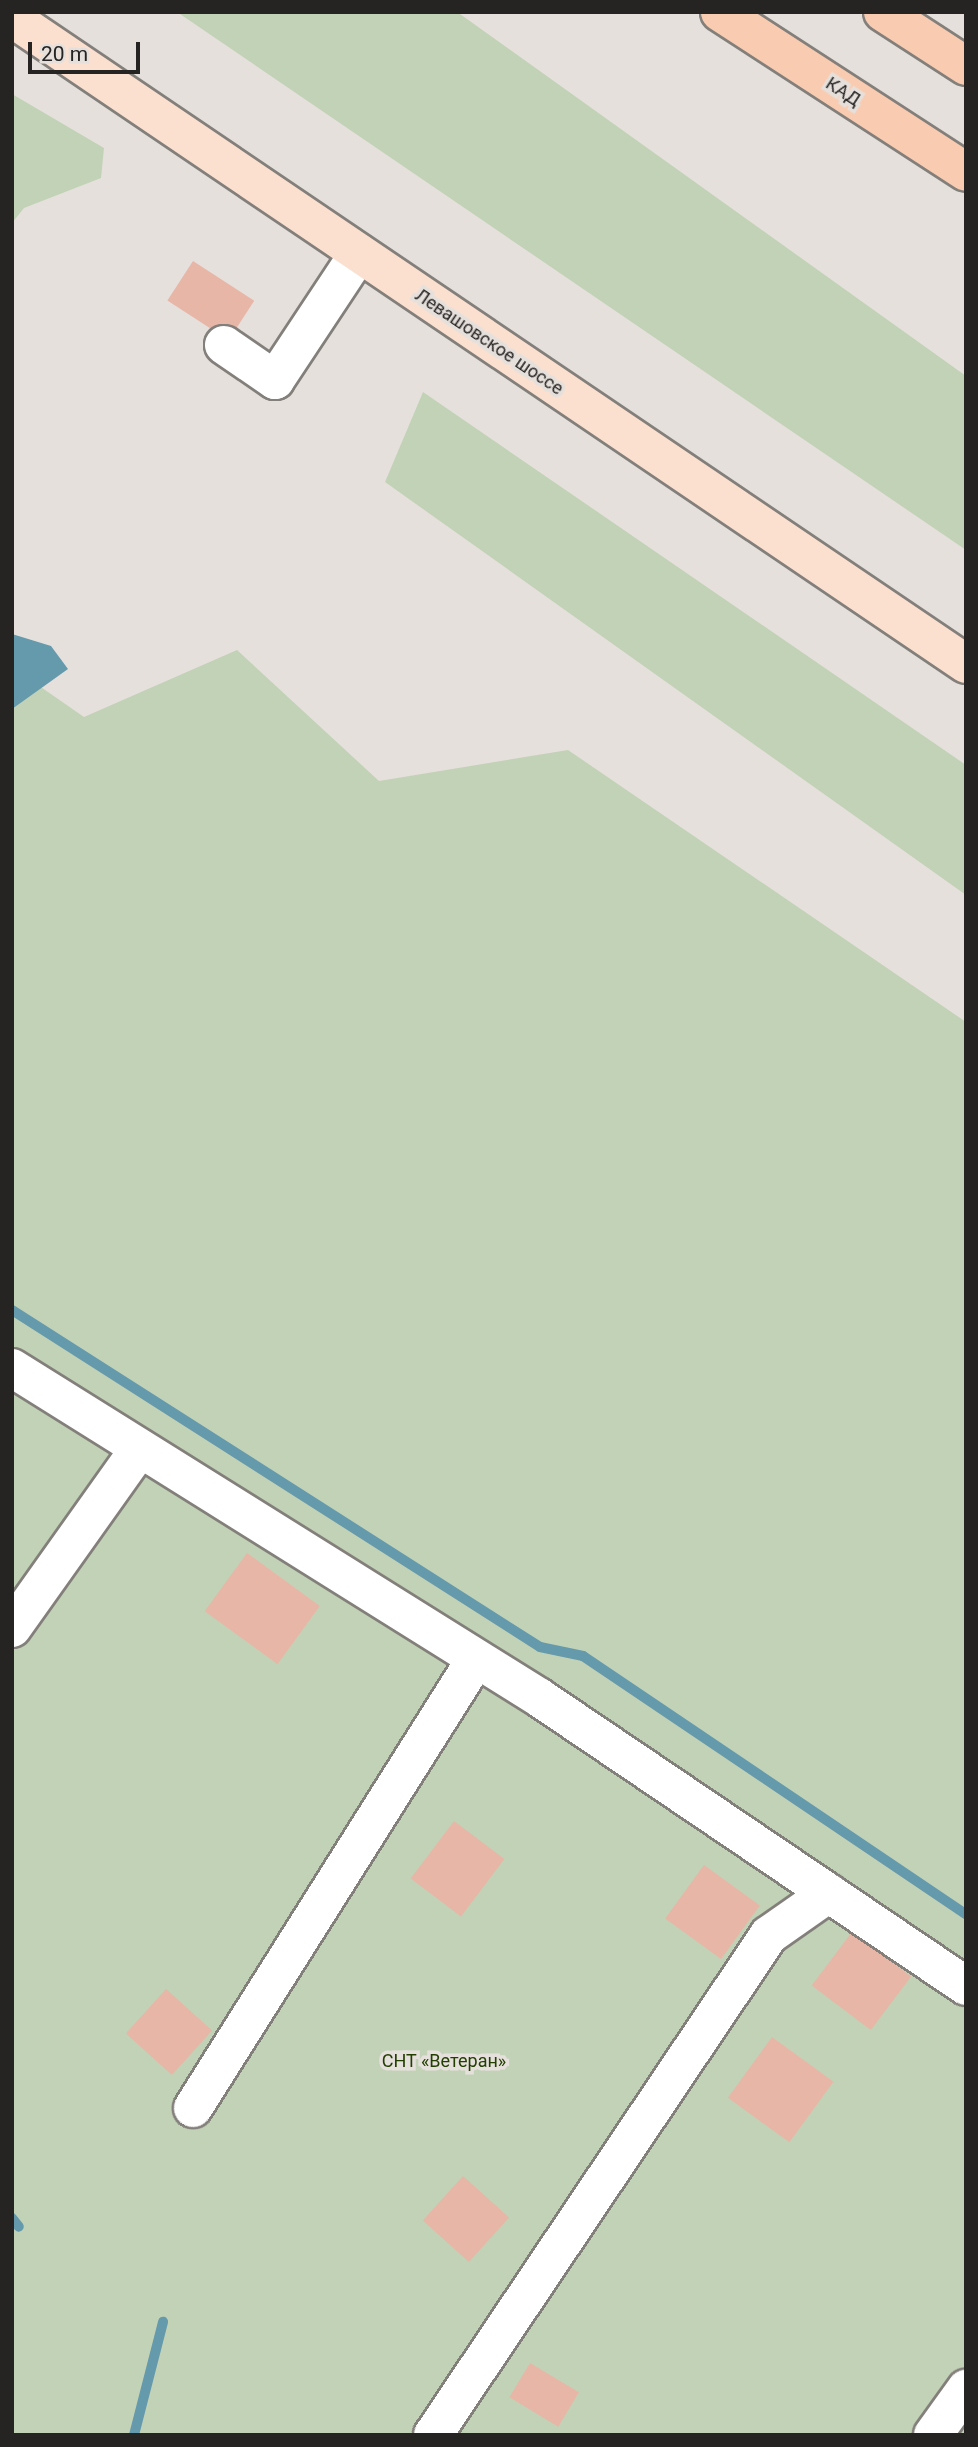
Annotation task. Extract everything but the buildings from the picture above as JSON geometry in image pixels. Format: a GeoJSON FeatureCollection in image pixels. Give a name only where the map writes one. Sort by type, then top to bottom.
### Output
{"type":"FeatureCollection","features":[{"type":"Feature","properties":{"kind":"highway","name":"КАД"},"geometry":{"type":"LineString","coordinates":[[720,12],[966,172]]}},
{"type":"Feature","properties":{"kind":"highway"},"geometry":{"type":"LineString","coordinates":[[883,12],[966,66]]}},
{"type":"Feature","properties":{"kind":"main road","name":"Левашовское шоссе"},"geometry":{"type":"LineString","coordinates":[[12,18],[966,664]]}},
{"type":"Feature","properties":{"kind":"lane"},"geometry":{"type":"LineString","coordinates":[[223,345],[275,380],[359,253]]}},
{"type":"Feature","properties":{"kind":"lane"},"geometry":{"type":"LineString","coordinates":[[12,1368],[476,1659],[966,1986]]}},
{"type":"Feature","properties":{"kind":"lane"},"geometry":{"type":"LineString","coordinates":[[12,1628],[139,1449]]}},
{"type":"Feature","properties":{"kind":"lane"},"geometry":{"type":"LineString","coordinates":[[193,2108],[476,1659]]}},
{"type":"Feature","properties":{"kind":"lane"},"geometry":{"type":"LineString","coordinates":[[433,2435],[769,1935],[829,1894]]}},
{"type":"Feature","properties":{"kind":"lane"},"geometry":{"type":"LineString","coordinates":[[933,2435],[966,2389]]}},
{"type":"Feature","properties":{"kind":"green space"},"geometry":{"type":"Polygon","coordinates":[[[177,12],[460,14],[966,376],[966,550],[177,12]]]}},
{"type":"Feature","properties":{"kind":"green space"},"geometry":{"type":"Polygon","coordinates":[[[12,94],[104,148],[101,178],[24,208],[12,223],[12,94]]]}},
{"type":"Feature","properties":{"kind":"green space"},"geometry":{"type":"Polygon","coordinates":[[[423,392],[966,765],[966,895],[385,482],[423,392]]]}},
{"type":"Feature","properties":{"kind":"green space","name":"СНТ «Ветеран»"},"geometry":{"type":"Polygon","coordinates":[[[237,650],[379,781],[568,750],[966,1022],[966,2435],[12,2435],[12,667],[84,717],[237,650]]]}},
{"type":"Feature","properties":{"kind":"water"},"geometry":{"type":"Polygon","coordinates":[[[12,634],[51,646],[68,669],[12,709],[12,634]]]}},
{"type":"Feature","properties":{"kind":"waterway"},"geometry":{"type":"LineString","coordinates":[[12,1310],[540,1647],[583,1656],[966,1914]]}},
{"type":"Feature","properties":{"kind":"waterway"},"geometry":{"type":"LineString","coordinates":[[12,2218],[19,2227]]}},
{"type":"Feature","properties":{"kind":"waterway"},"geometry":{"type":"LineString","coordinates":[[134,2435],[163,2322]]}}]}
